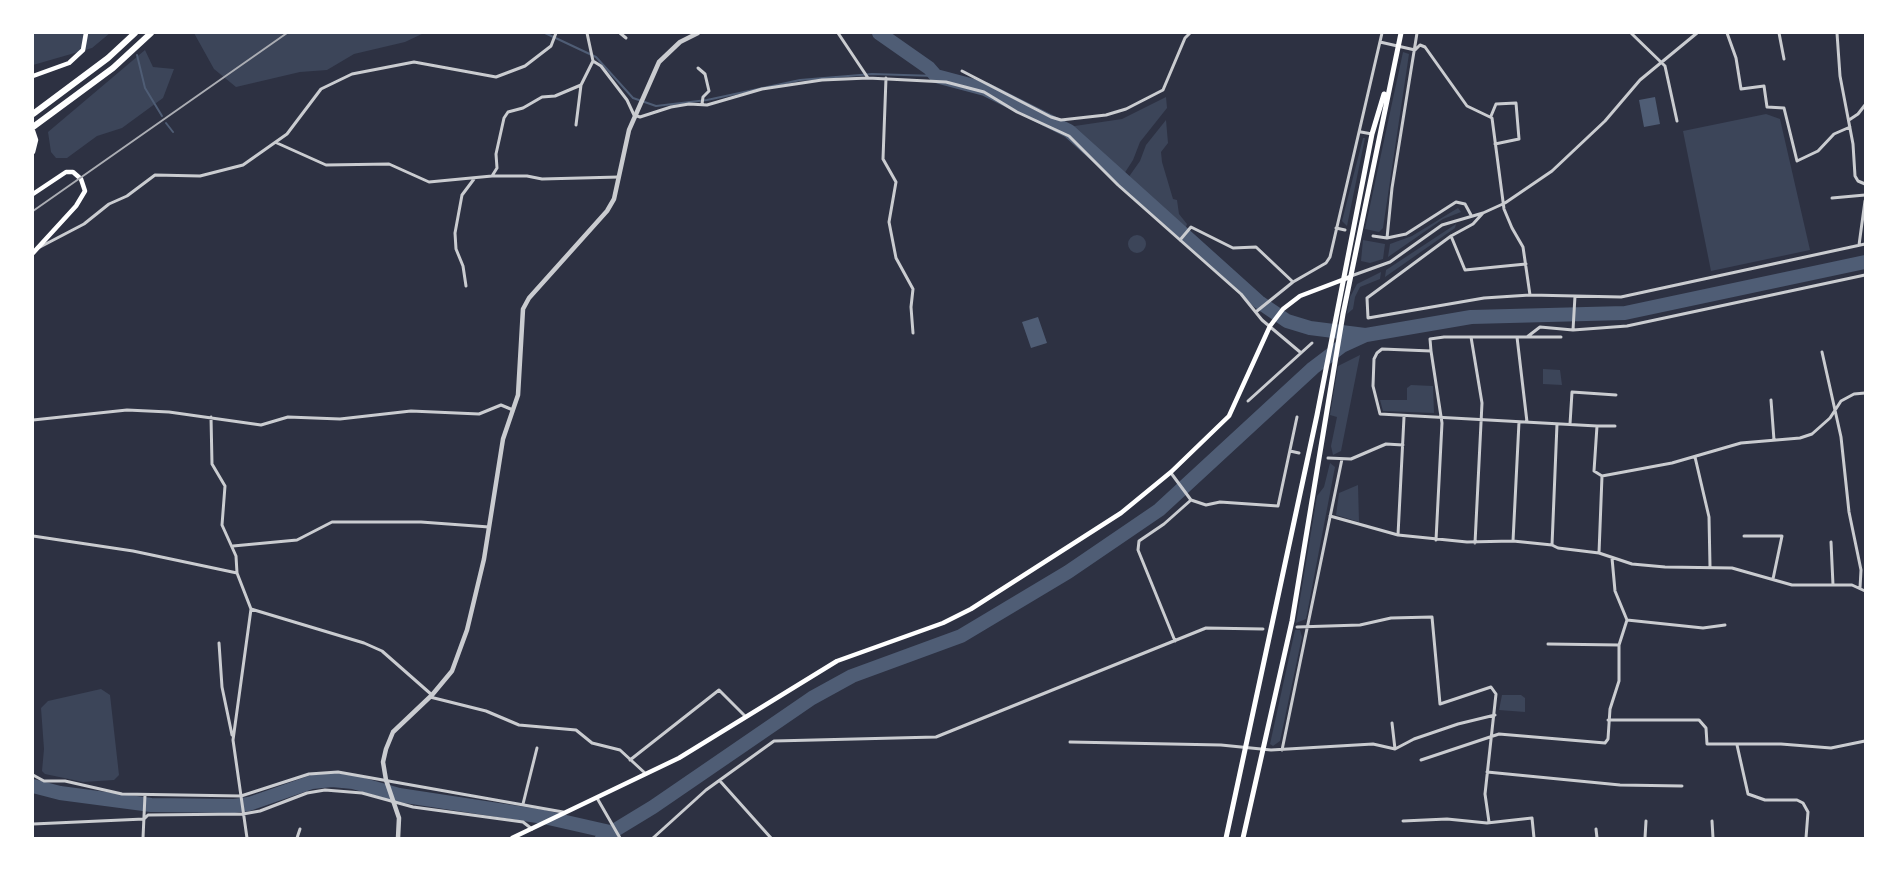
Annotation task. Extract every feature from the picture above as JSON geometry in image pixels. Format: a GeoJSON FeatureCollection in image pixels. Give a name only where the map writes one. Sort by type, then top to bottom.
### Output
{"type":"FeatureCollection","features":[{"type":"Feature","properties":{"kind":"highway"},"geometry":{"type":"LineString","coordinates":[[33,114],[108,58],[135,33]]}},
{"type":"Feature","properties":{"kind":"highway"},"geometry":{"type":"LineString","coordinates":[[1226,838],[1248,748],[1280,581],[1339,314],[1350,277],[1401,33]]}},
{"type":"Feature","properties":{"kind":"highway"},"geometry":{"type":"LineString","coordinates":[[33,129],[113,68],[148,35]]}},
{"type":"Feature","properties":{"kind":"highway"},"geometry":{"type":"LineString","coordinates":[[1242,838],[1292,621],[1339,314],[1342,279],[1372,134],[1396,55]]}},
{"type":"Feature","properties":{"kind":"main road"},"geometry":{"type":"LineString","coordinates":[[33,76],[69,63],[82,50],[86,33]]}},
{"type":"Feature","properties":{"kind":"main road"},"geometry":{"type":"LineString","coordinates":[[33,129],[36,140],[33,152]]}},
{"type":"Feature","properties":{"kind":"main road"},"geometry":{"type":"LineString","coordinates":[[33,194],[66,172],[73,172],[81,179],[85,191],[76,206],[33,253]]}},
{"type":"Feature","properties":{"kind":"main road"},"geometry":{"type":"LineString","coordinates":[[512,838],[648,775],[849,655],[943,623],[971,609],[1128,508],[1171,472],[1229,416],[1270,326],[1282,309],[1300,296],[1350,277]]}},
{"type":"Feature","properties":{"kind":"street"},"geometry":{"type":"LineString","coordinates":[[38,247],[46,246],[84,224],[109,204],[127,196],[149,177],[163,174],[200,176],[237,168],[277,143],[317,92],[352,74],[414,62],[496,77],[525,66],[550,46],[556,33]]}},
{"type":"Feature","properties":{"kind":"street"},"geometry":{"type":"LineString","coordinates":[[576,125],[581,85],[593,60],[587,33]]}},
{"type":"Feature","properties":{"kind":"street"},"geometry":{"type":"LineString","coordinates":[[620,33],[626,38]]}},
{"type":"Feature","properties":{"kind":"street"},"geometry":{"type":"LineString","coordinates":[[398,838],[399,818],[387,783],[383,762],[393,732],[431,696],[452,671],[459,655],[476,598],[490,527],[503,439],[520,384],[523,309],[529,298],[608,211],[634,115],[659,62],[668,51],[698,33]]}},
{"type":"Feature","properties":{"kind":"street"},"geometry":{"type":"LineString","coordinates":[[838,33],[868,77]]}},
{"type":"Feature","properties":{"kind":"street"},"geometry":{"type":"LineString","coordinates":[[962,71],[1061,120],[1119,112],[1163,90],[1185,38],[1190,33]]}},
{"type":"Feature","properties":{"kind":"street"},"geometry":{"type":"LineString","coordinates":[[1258,310],[1293,282],[1326,263],[1361,132],[1382,33]]}},
{"type":"Feature","properties":{"kind":"street"},"geometry":{"type":"LineString","coordinates":[[1388,238],[1392,188],[1417,33]]}},
{"type":"Feature","properties":{"kind":"street"},"geometry":{"type":"LineString","coordinates":[[1631,33],[1665,66],[1677,121]]}},
{"type":"Feature","properties":{"kind":"street"},"geometry":{"type":"LineString","coordinates":[[1350,277],[1390,262],[1442,225],[1483,213],[1505,203],[1552,171],[1605,121],[1640,80],[1697,33]]}},
{"type":"Feature","properties":{"kind":"street"},"geometry":{"type":"LineString","coordinates":[[1727,33],[1736,58],[1741,89],[1764,86],[1767,107],[1784,108],[1797,161],[1811,155],[1834,134],[1850,127]]}},
{"type":"Feature","properties":{"kind":"street"},"geometry":{"type":"LineString","coordinates":[[1779,33],[1784,59]]}},
{"type":"Feature","properties":{"kind":"street"},"geometry":{"type":"LineString","coordinates":[[1837,33],[1840,76],[1849,120],[1855,176],[1858,181],[1865,184]]}},
{"type":"Feature","properties":{"kind":"street"},"geometry":{"type":"LineString","coordinates":[[1380,42],[1415,50]]}},
{"type":"Feature","properties":{"kind":"street"},"geometry":{"type":"LineString","coordinates":[[1415,50],[1420,45],[1425,47],[1467,106],[1491,116]]}},
{"type":"Feature","properties":{"kind":"street"},"geometry":{"type":"LineString","coordinates":[[593,60],[601,66],[627,100],[634,115],[640,117],[762,89],[822,80],[868,77],[946,82],[984,92],[1017,112],[1069,136],[1258,310],[1270,326],[1300,352]]}},
{"type":"Feature","properties":{"kind":"street"},"geometry":{"type":"LineString","coordinates":[[698,68],[705,74],[709,90],[703,97],[702,104]]}},
{"type":"Feature","properties":{"kind":"street"},"geometry":{"type":"LineString","coordinates":[[886,78],[883,159],[896,182],[890,222],[896,258],[913,289],[913,333]]}},
{"type":"Feature","properties":{"kind":"street"},"geometry":{"type":"LineString","coordinates":[[492,176],[497,168],[496,154],[504,118],[508,112],[523,108],[542,97],[555,96],[581,85]]}},
{"type":"Feature","properties":{"kind":"street"},"geometry":{"type":"LineString","coordinates":[[1495,144],[1519,139],[1516,103],[1496,104],[1491,116],[1495,144],[1505,203],[1504,209],[1523,247],[1530,295]]}},
{"type":"Feature","properties":{"kind":"street"},"geometry":{"type":"LineString","coordinates":[[1849,120],[1865,105]]}},
{"type":"Feature","properties":{"kind":"street"},"geometry":{"type":"LineString","coordinates":[[1361,132],[1372,134]]}},
{"type":"Feature","properties":{"kind":"street"},"geometry":{"type":"LineString","coordinates":[[277,143],[326,165],[389,164],[429,182],[492,176],[527,176],[542,179],[619,177]]}},
{"type":"Feature","properties":{"kind":"street"},"geometry":{"type":"LineString","coordinates":[[466,286],[463,266],[456,249],[455,233],[462,195],[474,179]]}},
{"type":"Feature","properties":{"kind":"street"},"geometry":{"type":"LineString","coordinates":[[1832,198],[1865,195]]}},
{"type":"Feature","properties":{"kind":"street"},"geometry":{"type":"LineString","coordinates":[[1859,245],[1865,201]]}},
{"type":"Feature","properties":{"kind":"street"},"geometry":{"type":"LineString","coordinates":[[1373,236],[1388,238],[1413,231],[1456,202],[1465,204],[1471,215]]}},
{"type":"Feature","properties":{"kind":"street"},"geometry":{"type":"LineString","coordinates":[[1483,213],[1473,224],[1451,236],[1367,298],[1368,318],[1484,298],[1530,295],[1621,297],[1865,244]]}},
{"type":"Feature","properties":{"kind":"street"},"geometry":{"type":"LineString","coordinates":[[1182,239],[1191,227],[1233,248],[1256,247],[1293,282]]}},
{"type":"Feature","properties":{"kind":"street"},"geometry":{"type":"LineString","coordinates":[[1336,228],[1345,230]]}},
{"type":"Feature","properties":{"kind":"street"},"geometry":{"type":"LineString","coordinates":[[1451,236],[1465,270],[1526,264]]}},
{"type":"Feature","properties":{"kind":"street"},"geometry":{"type":"LineString","coordinates":[[1527,337],[1540,327],[1573,330],[1627,326],[1865,275]]}},
{"type":"Feature","properties":{"kind":"street"},"geometry":{"type":"LineString","coordinates":[[1573,330],[1575,295]]}},
{"type":"Feature","properties":{"kind":"street"},"geometry":{"type":"LineString","coordinates":[[1471,337],[1482,403],[1475,543]]}},
{"type":"Feature","properties":{"kind":"street"},"geometry":{"type":"LineString","coordinates":[[1517,337],[1527,422]]}},
{"type":"Feature","properties":{"kind":"street"},"geometry":{"type":"LineString","coordinates":[[1436,540],[1441,418],[1430,339],[1561,337]]}},
{"type":"Feature","properties":{"kind":"street"},"geometry":{"type":"LineString","coordinates":[[1248,402],[1312,343]]}},
{"type":"Feature","properties":{"kind":"street"},"geometry":{"type":"LineString","coordinates":[[1431,351],[1382,349],[1377,353],[1373,386],[1380,414],[1615,426]]}},
{"type":"Feature","properties":{"kind":"street"},"geometry":{"type":"LineString","coordinates":[[1822,351],[1841,437],[1849,512],[1861,570],[1860,588]]}},
{"type":"Feature","properties":{"kind":"street"},"geometry":{"type":"LineString","coordinates":[[1570,424],[1572,392],[1616,395]]}},
{"type":"Feature","properties":{"kind":"street"},"geometry":{"type":"LineString","coordinates":[[1597,426],[1594,471],[1602,476],[1695,457],[1741,443],[1800,438],[1812,434],[1845,398],[1865,393]]}},
{"type":"Feature","properties":{"kind":"street"},"geometry":{"type":"LineString","coordinates":[[1770,400],[1774,440]]}},
{"type":"Feature","properties":{"kind":"street"},"geometry":{"type":"LineString","coordinates":[[33,420],[127,410],[211,417],[261,425],[288,417],[340,419],[411,411],[479,414],[501,405],[513,410]]}},
{"type":"Feature","properties":{"kind":"street"},"geometry":{"type":"LineString","coordinates":[[1398,535],[1404,416]]}},
{"type":"Feature","properties":{"kind":"street"},"geometry":{"type":"LineString","coordinates":[[211,417],[212,464],[225,486],[222,525],[232,546],[237,573],[251,609],[233,740]]}},
{"type":"Feature","properties":{"kind":"street"},"geometry":{"type":"LineString","coordinates":[[1171,472],[1173,479],[1191,499],[1206,506],[1220,502],[1278,506],[1298,417]]}},
{"type":"Feature","properties":{"kind":"street"},"geometry":{"type":"LineString","coordinates":[[1513,541],[1519,422]]}},
{"type":"Feature","properties":{"kind":"street"},"geometry":{"type":"LineString","coordinates":[[1552,545],[1557,424]]}},
{"type":"Feature","properties":{"kind":"street"},"geometry":{"type":"LineString","coordinates":[[1328,458],[1351,459],[1386,444],[1403,445]]}},
{"type":"Feature","properties":{"kind":"street"},"geometry":{"type":"LineString","coordinates":[[1290,451],[1299,453]]}},
{"type":"Feature","properties":{"kind":"street"},"geometry":{"type":"LineString","coordinates":[[1695,457],[1708,517],[1710,566]]}},
{"type":"Feature","properties":{"kind":"street"},"geometry":{"type":"LineString","coordinates":[[1282,750],[1342,459]]}},
{"type":"Feature","properties":{"kind":"street"},"geometry":{"type":"LineString","coordinates":[[1599,553],[1602,476]]}},
{"type":"Feature","properties":{"kind":"street"},"geometry":{"type":"LineString","coordinates":[[1174,640],[1138,550],[1138,541],[1164,524],[1191,499]]}},
{"type":"Feature","properties":{"kind":"street"},"geometry":{"type":"LineString","coordinates":[[1330,516],[1380,532],[1398,535],[1475,543],[1513,541],[1552,545],[1665,567],[1731,568],[1811,587],[1852,585],[1865,591]]}},
{"type":"Feature","properties":{"kind":"street"},"geometry":{"type":"LineString","coordinates":[[232,546],[297,540],[332,522],[421,522],[490,527]]}},
{"type":"Feature","properties":{"kind":"street"},"geometry":{"type":"LineString","coordinates":[[33,536],[133,551],[237,573]]}},
{"type":"Feature","properties":{"kind":"street"},"geometry":{"type":"LineString","coordinates":[[1744,536],[1782,536],[1773,579]]}},
{"type":"Feature","properties":{"kind":"street"},"geometry":{"type":"LineString","coordinates":[[1831,542],[1833,585]]}},
{"type":"Feature","properties":{"kind":"street"},"geometry":{"type":"LineString","coordinates":[[1421,760],[1498,734],[1605,743],[1608,739],[1608,720],[1619,681],[1619,645],[1627,620],[1615,591],[1612,558]]}},
{"type":"Feature","properties":{"kind":"street"},"geometry":{"type":"LineString","coordinates":[[251,609],[382,651],[431,696],[486,711],[519,725],[576,730],[592,743],[620,750],[648,775]]}},
{"type":"Feature","properties":{"kind":"street"},"geometry":{"type":"LineString","coordinates":[[1297,627],[1360,625],[1384,620],[1432,617],[1440,704],[1491,687],[1496,694],[1485,794],[1489,822]]}},
{"type":"Feature","properties":{"kind":"street"},"geometry":{"type":"LineString","coordinates":[[1627,620],[1703,628],[1725,625]]}},
{"type":"Feature","properties":{"kind":"street"},"geometry":{"type":"LineString","coordinates":[[653,838],[706,790],[774,741],[936,737],[1206,628],[1263,629]]}},
{"type":"Feature","properties":{"kind":"street"},"geometry":{"type":"LineString","coordinates":[[219,643],[222,687],[233,740],[247,838]]}},
{"type":"Feature","properties":{"kind":"street"},"geometry":{"type":"LineString","coordinates":[[1548,644],[1619,645]]}},
{"type":"Feature","properties":{"kind":"street"},"geometry":{"type":"LineString","coordinates":[[630,760],[719,690],[746,717]]}},
{"type":"Feature","properties":{"kind":"street"},"geometry":{"type":"LineString","coordinates":[[1070,742],[1221,745],[1282,750],[1373,744],[1395,750],[1414,739],[1458,724],[1495,715]]}},
{"type":"Feature","properties":{"kind":"street"},"geometry":{"type":"LineString","coordinates":[[1608,720],[1699,720],[1706,728],[1707,744],[1781,744],[1831,748],[1865,741]]}},
{"type":"Feature","properties":{"kind":"street"},"geometry":{"type":"LineString","coordinates":[[1392,723],[1395,750]]}},
{"type":"Feature","properties":{"kind":"street"},"geometry":{"type":"LineString","coordinates":[[1737,745],[1748,794],[1765,800],[1797,800],[1803,803],[1808,812],[1806,838]]}},
{"type":"Feature","properties":{"kind":"street"},"geometry":{"type":"LineString","coordinates":[[524,804],[537,748]]}},
{"type":"Feature","properties":{"kind":"street"},"geometry":{"type":"LineString","coordinates":[[33,775],[44,781],[64,781],[105,791],[145,796],[242,797],[323,771],[524,804],[562,813]]}},
{"type":"Feature","properties":{"kind":"street"},"geometry":{"type":"LineString","coordinates":[[1487,772],[1620,785],[1682,786]]}},
{"type":"Feature","properties":{"kind":"street"},"geometry":{"type":"LineString","coordinates":[[720,781],[771,838]]}},
{"type":"Feature","properties":{"kind":"street"},"geometry":{"type":"LineString","coordinates":[[33,824],[144,819],[148,815],[243,813],[260,811],[307,793],[325,790],[363,793],[393,801],[523,822],[529,824],[532,829]]}},
{"type":"Feature","properties":{"kind":"street"},"geometry":{"type":"LineString","coordinates":[[143,838],[145,796]]}},
{"type":"Feature","properties":{"kind":"street"},"geometry":{"type":"LineString","coordinates":[[597,798],[620,838]]}},
{"type":"Feature","properties":{"kind":"street"},"geometry":{"type":"LineString","coordinates":[[1403,821],[1447,819],[1489,822],[1532,818],[1534,838]]}},
{"type":"Feature","properties":{"kind":"street"},"geometry":{"type":"LineString","coordinates":[[1645,838],[1646,821]]}},
{"type":"Feature","properties":{"kind":"street"},"geometry":{"type":"LineString","coordinates":[[1712,821],[1713,838]]}},
{"type":"Feature","properties":{"kind":"street"},"geometry":{"type":"LineString","coordinates":[[297,838],[300,829]]}},
{"type":"Feature","properties":{"kind":"street"},"geometry":{"type":"LineString","coordinates":[[1596,829],[1597,838]]}},
{"type":"Feature","properties":{"kind":"shaded area"},"geometry":{"type":"Polygon","coordinates":[[[33,33],[110,33],[92,48],[33,65],[33,33]]]}},
{"type":"Feature","properties":{"kind":"shaded area"},"geometry":{"type":"Polygon","coordinates":[[[194,33],[424,33],[405,42],[354,54],[327,70],[300,72],[236,87],[214,69],[194,33]]]}},
{"type":"Feature","properties":{"kind":"shaded area"},"geometry":{"type":"Polygon","coordinates":[[[145,50],[153,67],[174,69],[163,98],[122,128],[97,136],[67,158],[56,158],[51,152],[48,132],[145,50]]]}},
{"type":"Feature","properties":{"kind":"shaded area"},"geometry":{"type":"Polygon","coordinates":[[[1403,52],[1409,54],[1383,228],[1379,232],[1365,229],[1403,52]]]}},
{"type":"Feature","properties":{"kind":"shaded area"},"geometry":{"type":"Polygon","coordinates":[[[1166,97],[1167,108],[1140,142],[1124,174],[1068,127],[1122,119],[1166,97]]]}},
{"type":"Feature","properties":{"kind":"shaded area"},"geometry":{"type":"Polygon","coordinates":[[[1655,97],[1660,124],[1644,127],[1639,100],[1655,97]]]}},
{"type":"Feature","properties":{"kind":"shaded area"},"geometry":{"type":"Polygon","coordinates":[[[1766,114],[1780,119],[1810,250],[1711,271],[1683,131],[1766,114]]]}},
{"type":"Feature","properties":{"kind":"shaded area"},"geometry":{"type":"Polygon","coordinates":[[[1166,120],[1168,143],[1161,152],[1162,162],[1173,199],[1177,200],[1179,214],[1187,224],[1185,230],[1128,178],[1140,161],[1146,145],[1166,120]]]}},
{"type":"Feature","properties":{"kind":"shaded area"},"geometry":{"type":"Polygon","coordinates":[[[1363,138],[1365,138],[1347,226],[1342,221],[1363,138]]]}},
{"type":"Feature","properties":{"kind":"shaded area"},"geometry":{"type":"Polygon","coordinates":[[[1458,208],[1461,212],[1443,219],[1388,257],[1390,244],[1412,236],[1458,208]]]}},
{"type":"Feature","properties":{"kind":"shaded area"},"geometry":{"type":"Polygon","coordinates":[[[1456,224],[1455,228],[1385,277],[1386,270],[1456,224]]]}},
{"type":"Feature","properties":{"kind":"shaded area"},"geometry":{"type":"Polygon","coordinates":[[[1133,235],[1141,235],[1146,240],[1144,251],[1133,253],[1128,248],[1128,240],[1133,235]]]}},
{"type":"Feature","properties":{"kind":"shaded area"},"geometry":{"type":"Polygon","coordinates":[[[1363,240],[1385,244],[1383,259],[1370,263],[1361,261],[1363,240]]]}},
{"type":"Feature","properties":{"kind":"shaded area"},"geometry":{"type":"Polygon","coordinates":[[[1381,272],[1380,279],[1360,287],[1353,309],[1347,314],[1350,297],[1357,284],[1381,272]]]}},
{"type":"Feature","properties":{"kind":"shaded area"},"geometry":{"type":"Polygon","coordinates":[[[1038,317],[1047,343],[1031,348],[1022,322],[1038,317]]]}},
{"type":"Feature","properties":{"kind":"shaded area"},"geometry":{"type":"Polygon","coordinates":[[[1360,355],[1341,451],[1333,455],[1331,446],[1337,417],[1330,415],[1338,366],[1360,355]]]}},
{"type":"Feature","properties":{"kind":"shaded area"},"geometry":{"type":"Polygon","coordinates":[[[1543,369],[1560,370],[1562,385],[1543,384],[1543,369]]]}},
{"type":"Feature","properties":{"kind":"shaded area"},"geometry":{"type":"Polygon","coordinates":[[[1411,385],[1433,386],[1434,413],[1383,411],[1380,400],[1407,400],[1407,388],[1411,385]]]}},
{"type":"Feature","properties":{"kind":"shaded area"},"geometry":{"type":"Polygon","coordinates":[[[1330,463],[1335,467],[1306,619],[1296,623],[1317,496],[1324,487],[1330,463]]]}},
{"type":"Feature","properties":{"kind":"shaded area"},"geometry":{"type":"Polygon","coordinates":[[[1358,485],[1359,522],[1336,515],[1339,493],[1358,485]]]}},
{"type":"Feature","properties":{"kind":"shaded area"},"geometry":{"type":"Polygon","coordinates":[[[1295,630],[1300,630],[1302,637],[1280,741],[1273,746],[1270,744],[1295,630]]]}},
{"type":"Feature","properties":{"kind":"shaded area"},"geometry":{"type":"Polygon","coordinates":[[[101,689],[110,695],[119,775],[114,780],[83,782],[45,774],[42,771],[44,749],[41,708],[48,701],[101,689]]]}},
{"type":"Feature","properties":{"kind":"shaded area"},"geometry":{"type":"Polygon","coordinates":[[[1502,695],[1521,695],[1525,698],[1525,712],[1499,710],[1502,695]]]}},
{"type":"Feature","properties":{"kind":"waterway"},"geometry":{"type":"LineString","coordinates":[[545,33],[596,57],[633,98],[656,106],[707,100],[800,80],[872,74],[936,76]]}},
{"type":"Feature","properties":{"kind":"waterway"},"geometry":{"type":"LineString","coordinates":[[879,33],[929,68],[936,76],[985,89],[1069,131],[1259,302],[1287,321],[1310,328],[1365,335]]}},
{"type":"Feature","properties":{"kind":"waterway"},"geometry":{"type":"LineString","coordinates":[[137,55],[145,88],[162,116]]}},
{"type":"Feature","properties":{"kind":"waterway"},"geometry":{"type":"LineString","coordinates":[[166,123],[173,132]]}},
{"type":"Feature","properties":{"kind":"waterway"},"geometry":{"type":"LineString","coordinates":[[602,838],[653,807],[812,698],[852,676],[961,636],[1068,572],[1159,510],[1313,368],[1342,346],[1366,335],[1471,317],[1625,313],[1865,262]]}},
{"type":"Feature","properties":{"kind":"waterway"},"geometry":{"type":"LineString","coordinates":[[33,786],[60,793],[151,805],[234,806],[249,804],[312,782],[332,780],[353,782],[399,795],[544,817],[610,832]]}},
{"type":"Feature","properties":{"kind":"railway"},"geometry":{"type":"LineString","coordinates":[[33,211],[287,33]]}}]}
